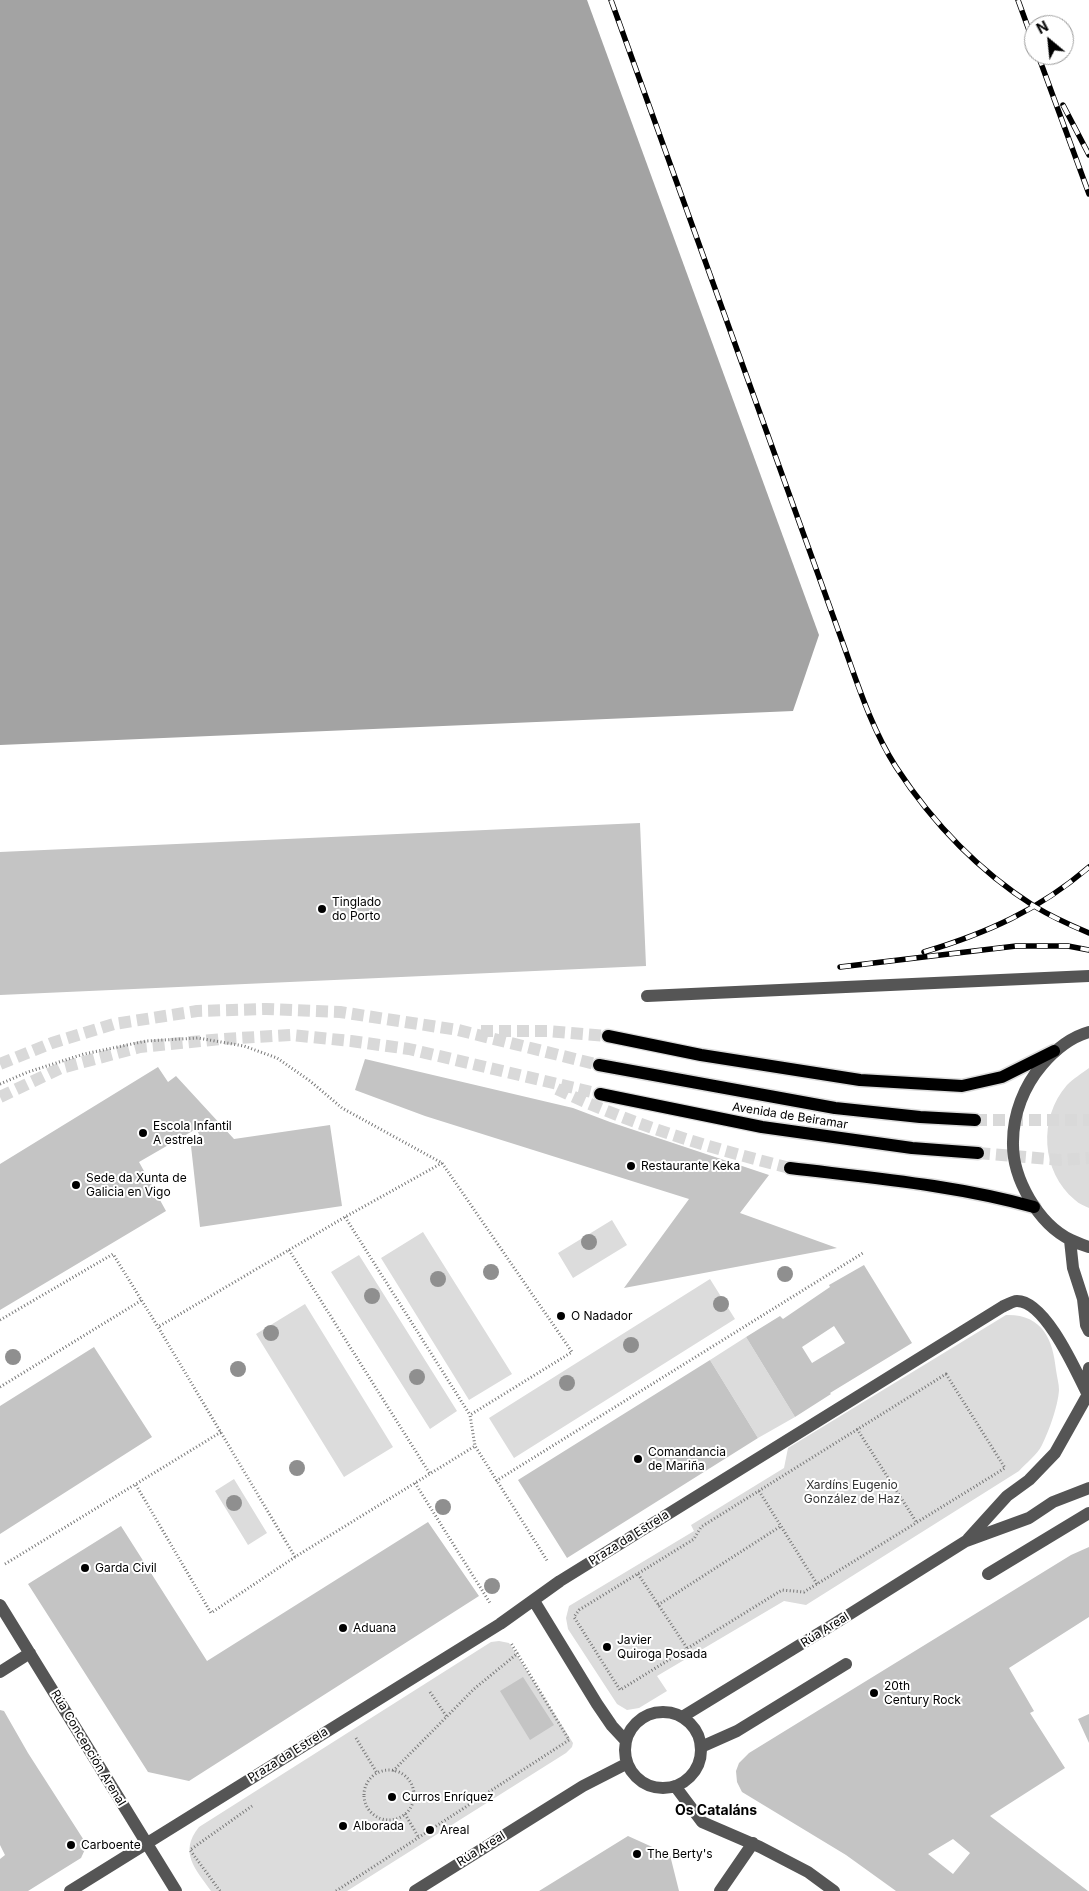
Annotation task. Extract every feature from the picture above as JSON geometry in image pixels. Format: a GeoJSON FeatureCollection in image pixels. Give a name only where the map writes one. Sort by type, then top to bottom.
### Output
{"type":"FeatureCollection","features":[{"type":"Feature","properties":{"kind":"main road"},"geometry":{"type":"LineString","coordinates":[[608,1036],[701,1055],[860,1080],[962,1086],[1002,1076],[1054,1051]]}},
{"type":"Feature","properties":{"kind":"main road","name":"Avenida de Beiramar"},"geometry":{"type":"LineString","coordinates":[[599,1065],[835,1108],[920,1117],[975,1120]]}},
{"type":"Feature","properties":{"kind":"main road","name":"Avenida de Beiramar"},"geometry":{"type":"LineString","coordinates":[[600,1094],[762,1127],[912,1148],[978,1153]]}},
{"type":"Feature","properties":{"kind":"main road"},"geometry":{"type":"LineString","coordinates":[[790,1168],[922,1184],[997,1197],[1034,1207]]}},
{"type":"Feature","properties":{"kind":"street"},"geometry":{"type":"LineString","coordinates":[[647,996],[1089,976]]}},
{"type":"Feature","properties":{"kind":"street"},"geometry":{"type":"LineString","coordinates":[[1089,1032],[1054,1051],[1032,1077],[1017,1109],[1013,1143],[1019,1177],[1034,1207],[1051,1226],[1070,1240],[1089,1247]]}},
{"type":"Feature","properties":{"kind":"street"},"geometry":{"type":"LineString","coordinates":[[1070,1240],[1073,1268],[1083,1299],[1086,1325],[1089,1331]]}},
{"type":"Feature","properties":{"kind":"street","name":"Praza da Estrela"},"geometry":{"type":"LineString","coordinates":[[70,1891],[534,1601],[560,1581],[1002,1307],[1016,1301],[1032,1306],[1054,1330],[1087,1398]]}},
{"type":"Feature","properties":{"kind":"street"},"geometry":{"type":"LineString","coordinates":[[1087,1398],[1089,1368]]}},
{"type":"Feature","properties":{"kind":"street","name":"Rúa Areal"},"geometry":{"type":"LineString","coordinates":[[966,1541],[1007,1496],[1029,1480],[1055,1453],[1087,1398]]}},
{"type":"Feature","properties":{"kind":"street","name":"Rúa Areal"},"geometry":{"type":"LineString","coordinates":[[682,1716],[966,1541],[1029,1518],[1053,1502],[1089,1488]]}},
{"type":"Feature","properties":{"kind":"street"},"geometry":{"type":"LineString","coordinates":[[988,1574],[1089,1513]]}},
{"type":"Feature","properties":{"kind":"street"},"geometry":{"type":"LineString","coordinates":[[534,1601],[597,1704],[612,1726],[625,1740]]}},
{"type":"Feature","properties":{"kind":"street","name":"Rúa Concepción Arenal"},"geometry":{"type":"LineString","coordinates":[[0,1606],[176,1891]]}},
{"type":"Feature","properties":{"kind":"street"},"geometry":{"type":"LineString","coordinates":[[0,1672],[30,1653]]}},
{"type":"Feature","properties":{"kind":"street"},"geometry":{"type":"LineString","coordinates":[[701,1748],[737,1731],[846,1664]]}},
{"type":"Feature","properties":{"kind":"street"},"geometry":{"type":"LineString","coordinates":[[671,1712],[682,1716],[692,1724],[698,1735],[701,1748],[700,1760],[695,1771],[686,1781],[675,1786],[652,1787],[641,1782],[632,1774],[626,1764],[625,1740],[630,1730],[648,1714],[671,1712]]}},
{"type":"Feature","properties":{"kind":"street","name":"Rúa Areal"},"geometry":{"type":"LineString","coordinates":[[415,1891],[583,1786],[626,1764]]}},
{"type":"Feature","properties":{"kind":"street"},"geometry":{"type":"LineString","coordinates":[[675,1786],[702,1822],[753,1843],[808,1872],[834,1891]]}},
{"type":"Feature","properties":{"kind":"street"},"geometry":{"type":"LineString","coordinates":[[720,1891],[753,1843]]}},
{"type":"Feature","properties":{"kind":"path"},"geometry":{"type":"LineString","coordinates":[[0,1084],[28,1072],[84,1054],[146,1041],[198,1038],[244,1046],[278,1058],[310,1081],[342,1108],[442,1163],[572,1352],[470,1416]]}},
{"type":"Feature","properties":{"kind":"path"},"geometry":{"type":"LineString","coordinates":[[158,1327],[442,1163]]}},
{"type":"Feature","properties":{"kind":"path"},"geometry":{"type":"LineString","coordinates":[[346,1217],[470,1416],[475,1446],[550,1565]]}},
{"type":"Feature","properties":{"kind":"path"},"geometry":{"type":"LineString","coordinates":[[289,1250],[430,1474]]}},
{"type":"Feature","properties":{"kind":"path"},"geometry":{"type":"LineString","coordinates":[[496,1481],[864,1253]]}},
{"type":"Feature","properties":{"kind":"path"},"geometry":{"type":"LineString","coordinates":[[0,1320],[113,1254],[296,1557]]}},
{"type":"Feature","properties":{"kind":"path"},"geometry":{"type":"LineString","coordinates":[[0,1387],[142,1300]]}},
{"type":"Feature","properties":{"kind":"path"},"geometry":{"type":"LineString","coordinates":[[946,1374],[1005,1468],[818,1584],[804,1592],[782,1590],[620,1690],[574,1617],[579,1610],[694,1540],[701,1527],[759,1491],[946,1374]]}},
{"type":"Feature","properties":{"kind":"path"},"geometry":{"type":"LineString","coordinates":[[858,1429],[917,1523]]}},
{"type":"Feature","properties":{"kind":"path"},"geometry":{"type":"LineString","coordinates":[[6,1564],[222,1432]]}},
{"type":"Feature","properties":{"kind":"path"},"geometry":{"type":"LineString","coordinates":[[136,1485],[211,1613],[296,1557],[475,1446]]}},
{"type":"Feature","properties":{"kind":"path"},"geometry":{"type":"LineString","coordinates":[[414,1483],[490,1603]]}},
{"type":"Feature","properties":{"kind":"path"},"geometry":{"type":"LineString","coordinates":[[759,1491],[818,1584]]}},
{"type":"Feature","properties":{"kind":"path"},"geometry":{"type":"LineString","coordinates":[[658,1605],[781,1526]]}},
{"type":"Feature","properties":{"kind":"path"},"geometry":{"type":"LineString","coordinates":[[638,1574],[687,1648]]}},
{"type":"Feature","properties":{"kind":"path"},"geometry":{"type":"LineString","coordinates":[[336,1891],[569,1740],[506,1636]]}},
{"type":"Feature","properties":{"kind":"path"},"geometry":{"type":"LineString","coordinates":[[393,1771],[474,1689],[518,1654]]}},
{"type":"Feature","properties":{"kind":"path"},"geometry":{"type":"LineString","coordinates":[[427,1687],[447,1717]]}},
{"type":"Feature","properties":{"kind":"path"},"geometry":{"type":"LineString","coordinates":[[354,1735],[377,1773]]}},
{"type":"Feature","properties":{"kind":"path"},"geometry":{"type":"LineString","coordinates":[[385,1770],[393,1771],[407,1778],[412,1784],[413,1800],[405,1814],[390,1820],[374,1815],[368,1809],[364,1793],[371,1778],[377,1773],[385,1770]]}},
{"type":"Feature","properties":{"kind":"path"},"geometry":{"type":"LineString","coordinates":[[220,1891],[190,1850],[252,1806]]}},
{"type":"Feature","properties":{"kind":"path"},"geometry":{"type":"LineString","coordinates":[[405,1814],[419,1838]]}},
{"type":"Feature","properties":{"kind":"green space"},"geometry":{"type":"Polygon","coordinates":[[[1089,1068],[1089,1208],[1080,1204],[1064,1188],[1055,1175],[1047,1144],[1051,1113],[1058,1098],[1067,1085],[1089,1068]]]}},
{"type":"Feature","properties":{"kind":"green space"},"geometry":{"type":"Polygon","coordinates":[[[612,1220],[627,1245],[573,1278],[558,1253],[612,1220]]]}},
{"type":"Feature","properties":{"kind":"green space"},"geometry":{"type":"Polygon","coordinates":[[[423,1232],[512,1374],[469,1400],[381,1258],[423,1232]]]}},
{"type":"Feature","properties":{"kind":"green space"},"geometry":{"type":"Polygon","coordinates":[[[359,1255],[457,1411],[430,1429],[331,1272],[359,1255]]]}},
{"type":"Feature","properties":{"kind":"green space"},"geometry":{"type":"Polygon","coordinates":[[[710,1279],[735,1319],[514,1458],[489,1418],[710,1279]]]}},
{"type":"Feature","properties":{"kind":"green space"},"geometry":{"type":"Polygon","coordinates":[[[305,1304],[393,1447],[344,1477],[256,1334],[305,1304]]]}},
{"type":"Feature","properties":{"kind":"green space","name":"Xardíns Eugenio González de Haz"},"geometry":{"type":"Polygon","coordinates":[[[1006,1315],[1029,1319],[1043,1330],[1052,1348],[1059,1388],[1055,1411],[1042,1445],[1019,1471],[806,1605],[784,1601],[657,1676],[667,1691],[639,1708],[627,1710],[617,1704],[568,1629],[566,1618],[569,1606],[694,1531],[691,1525],[784,1468],[788,1448],[1006,1315]]]}},
{"type":"Feature","properties":{"kind":"green space"},"geometry":{"type":"Polygon","coordinates":[[[746,1337],[795,1417],[758,1438],[710,1360],[746,1337]]]}},
{"type":"Feature","properties":{"kind":"green space"},"geometry":{"type":"Polygon","coordinates":[[[234,1479],[267,1533],[248,1545],[215,1491],[234,1479]]]}},
{"type":"Feature","properties":{"kind":"green space"},"geometry":{"type":"Polygon","coordinates":[[[491,1642],[509,1643],[573,1743],[566,1753],[347,1891],[211,1891],[195,1868],[190,1853],[193,1836],[199,1827],[491,1642]]]}},
{"type":"Feature","properties":{"kind":"shaded area"},"geometry":{"type":"Polygon","coordinates":[[[0,0],[587,0],[819,635],[793,711],[0,745],[0,0]]]}},
{"type":"Feature","properties":{"kind":"building","name":"Tinglado do Porto"},"geometry":{"type":"Polygon","coordinates":[[[640,823],[646,966],[0,995],[0,852],[640,823]]]}},
{"type":"Feature","properties":{"kind":"building"},"geometry":{"type":"Polygon","coordinates":[[[365,1059],[573,1108],[769,1175],[740,1213],[837,1248],[624,1288],[689,1199],[425,1116],[355,1090],[365,1059]]]}},
{"type":"Feature","properties":{"kind":"building","name":"Sede da Xunta de Galicia en Vigo"},"geometry":{"type":"Polygon","coordinates":[[[158,1067],[168,1082],[176,1076],[234,1139],[330,1125],[342,1206],[200,1227],[191,1146],[205,1144],[196,1129],[139,1162],[166,1211],[0,1310],[0,1164],[158,1067]]]}},
{"type":"Feature","properties":{"kind":"building"},"geometry":{"type":"Polygon","coordinates":[[[864,1265],[912,1343],[830,1393],[795,1417],[746,1337],[780,1316],[783,1319],[830,1287],[829,1285],[864,1265]],[[834,1326],[802,1347],[812,1363],[845,1343],[834,1326]]]}},
{"type":"Feature","properties":{"kind":"building"},"geometry":{"type":"Polygon","coordinates":[[[94,1347],[152,1437],[0,1534],[0,1406],[94,1347]]]}},
{"type":"Feature","properties":{"kind":"building","name":"Comandancia de Mariña"},"geometry":{"type":"Polygon","coordinates":[[[710,1360],[758,1438],[567,1558],[518,1480],[710,1360]]]}},
{"type":"Feature","properties":{"kind":"building","name":"Aduana"},"geometry":{"type":"Polygon","coordinates":[[[428,1522],[479,1596],[189,1781],[148,1772],[28,1584],[121,1526],[207,1661],[428,1522]]]}},
{"type":"Feature","properties":{"kind":"building"},"geometry":{"type":"Polygon","coordinates":[[[1089,1547],[1089,1617],[1009,1668],[1034,1711],[1030,1713],[1065,1768],[990,1816],[1088,1891],[896,1891],[846,1855],[742,1792],[737,1782],[736,1771],[739,1763],[749,1753],[1071,1555],[1089,1547]],[[953,1839],[928,1854],[953,1874],[970,1853],[953,1839]]]}},
{"type":"Feature","properties":{"kind":"building"},"geometry":{"type":"Polygon","coordinates":[[[523,1677],[554,1725],[530,1740],[500,1691],[523,1677]]]}},
{"type":"Feature","properties":{"kind":"building"},"geometry":{"type":"Polygon","coordinates":[[[0,1710],[4,1711],[28,1753],[87,1845],[81,1858],[28,1891],[0,1891],[0,1859],[5,1855],[0,1845],[0,1710]]]}},
{"type":"Feature","properties":{"kind":"building"},"geometry":{"type":"Polygon","coordinates":[[[1089,1714],[1089,1743],[1078,1719],[1089,1714]]]}},
{"type":"Feature","properties":{"kind":"building"},"geometry":{"type":"Polygon","coordinates":[[[628,1836],[670,1855],[679,1891],[539,1891],[628,1836]]]}},
{"type":"Feature","properties":{"kind":"tunnel"},"geometry":{"type":"LineString","coordinates":[[0,1064],[52,1043],[114,1024],[197,1011],[266,1009],[340,1012],[458,1030],[599,1065]]}},
{"type":"Feature","properties":{"kind":"tunnel"},"geometry":{"type":"LineString","coordinates":[[481,1031],[548,1031],[608,1036]]}},
{"type":"Feature","properties":{"kind":"tunnel"},"geometry":{"type":"LineString","coordinates":[[0,1097],[61,1068],[140,1047],[291,1035],[409,1049],[600,1094]]}},
{"type":"Feature","properties":{"kind":"tunnel"},"geometry":{"type":"LineString","coordinates":[[557,1089],[643,1125],[790,1168]]}},
{"type":"Feature","properties":{"kind":"tunnel"},"geometry":{"type":"LineString","coordinates":[[975,1120],[1089,1120]]}},
{"type":"Feature","properties":{"kind":"tunnel"},"geometry":{"type":"LineString","coordinates":[[978,1153],[1060,1160],[1089,1158]]}},
{"type":"Feature","properties":{"kind":"railway"},"geometry":{"type":"LineString","coordinates":[[611,0],[859,688],[879,737],[896,767],[925,807],[976,861],[994,877],[1034,906],[1061,921],[1089,933]]}},
{"type":"Feature","properties":{"kind":"railway"},"geometry":{"type":"LineString","coordinates":[[1018,0],[1024,16]]}},
{"type":"Feature","properties":{"kind":"railway"},"geometry":{"type":"LineString","coordinates":[[1042,65],[1089,194]]}},
{"type":"Feature","properties":{"kind":"railway"},"geometry":{"type":"LineString","coordinates":[[1063,105],[1089,155]]}},
{"type":"Feature","properties":{"kind":"railway"},"geometry":{"type":"LineString","coordinates":[[924,952],[991,928],[1031,908],[1051,896],[1089,867]]}},
{"type":"Feature","properties":{"kind":"railway"},"geometry":{"type":"LineString","coordinates":[[840,967],[1016,946],[1068,946],[1089,950]]}},
{"type":"Feature","properties":{"kind":"place","name":"Tinglado do Porto"},"geometry":{"type":"Point","coordinates":[322,909]}},
{"type":"Feature","properties":{"kind":"place","name":"Escola Infantil A estrela"},"geometry":{"type":"Point","coordinates":[143,1133]}},
{"type":"Feature","properties":{"kind":"place","name":"Restaurante Keka"},"geometry":{"type":"Point","coordinates":[631,1166]}},
{"type":"Feature","properties":{"kind":"place","name":"Sede da Xunta de Galicia en Vigo"},"geometry":{"type":"Point","coordinates":[76,1185]}},
{"type":"Feature","properties":{"kind":"place","name":"O Nadador"},"geometry":{"type":"Point","coordinates":[561,1316]}},
{"type":"Feature","properties":{"kind":"place","name":"Comandancia de Mariña"},"geometry":{"type":"Point","coordinates":[638,1459]}},
{"type":"Feature","properties":{"kind":"place","name":"Garda Civil"},"geometry":{"type":"Point","coordinates":[85,1568]}},
{"type":"Feature","properties":{"kind":"place","name":"Aduana"},"geometry":{"type":"Point","coordinates":[343,1628]}},
{"type":"Feature","properties":{"kind":"place","name":"Javier Quiroga Posada"},"geometry":{"type":"Point","coordinates":[607,1647]}},
{"type":"Feature","properties":{"kind":"place","name":"20th Century Rock"},"geometry":{"type":"Point","coordinates":[874,1693]}},
{"type":"Feature","properties":{"kind":"place","name":"Curros Enríquez"},"geometry":{"type":"Point","coordinates":[392,1797]}},
{"type":"Feature","properties":{"kind":"place","name":"Alborada"},"geometry":{"type":"Point","coordinates":[343,1826]}},
{"type":"Feature","properties":{"kind":"place","name":"Areal"},"geometry":{"type":"Point","coordinates":[430,1830]}},
{"type":"Feature","properties":{"kind":"place","name":"Carboente"},"geometry":{"type":"Point","coordinates":[71,1845]}},
{"type":"Feature","properties":{"kind":"place","name":"The Berty's"},"geometry":{"type":"Point","coordinates":[637,1854]}},
{"type":"Feature","properties":{"kind":"district","name":"Os Cataláns"},"geometry":{"type":"Point","coordinates":[716,1811]}}]}
